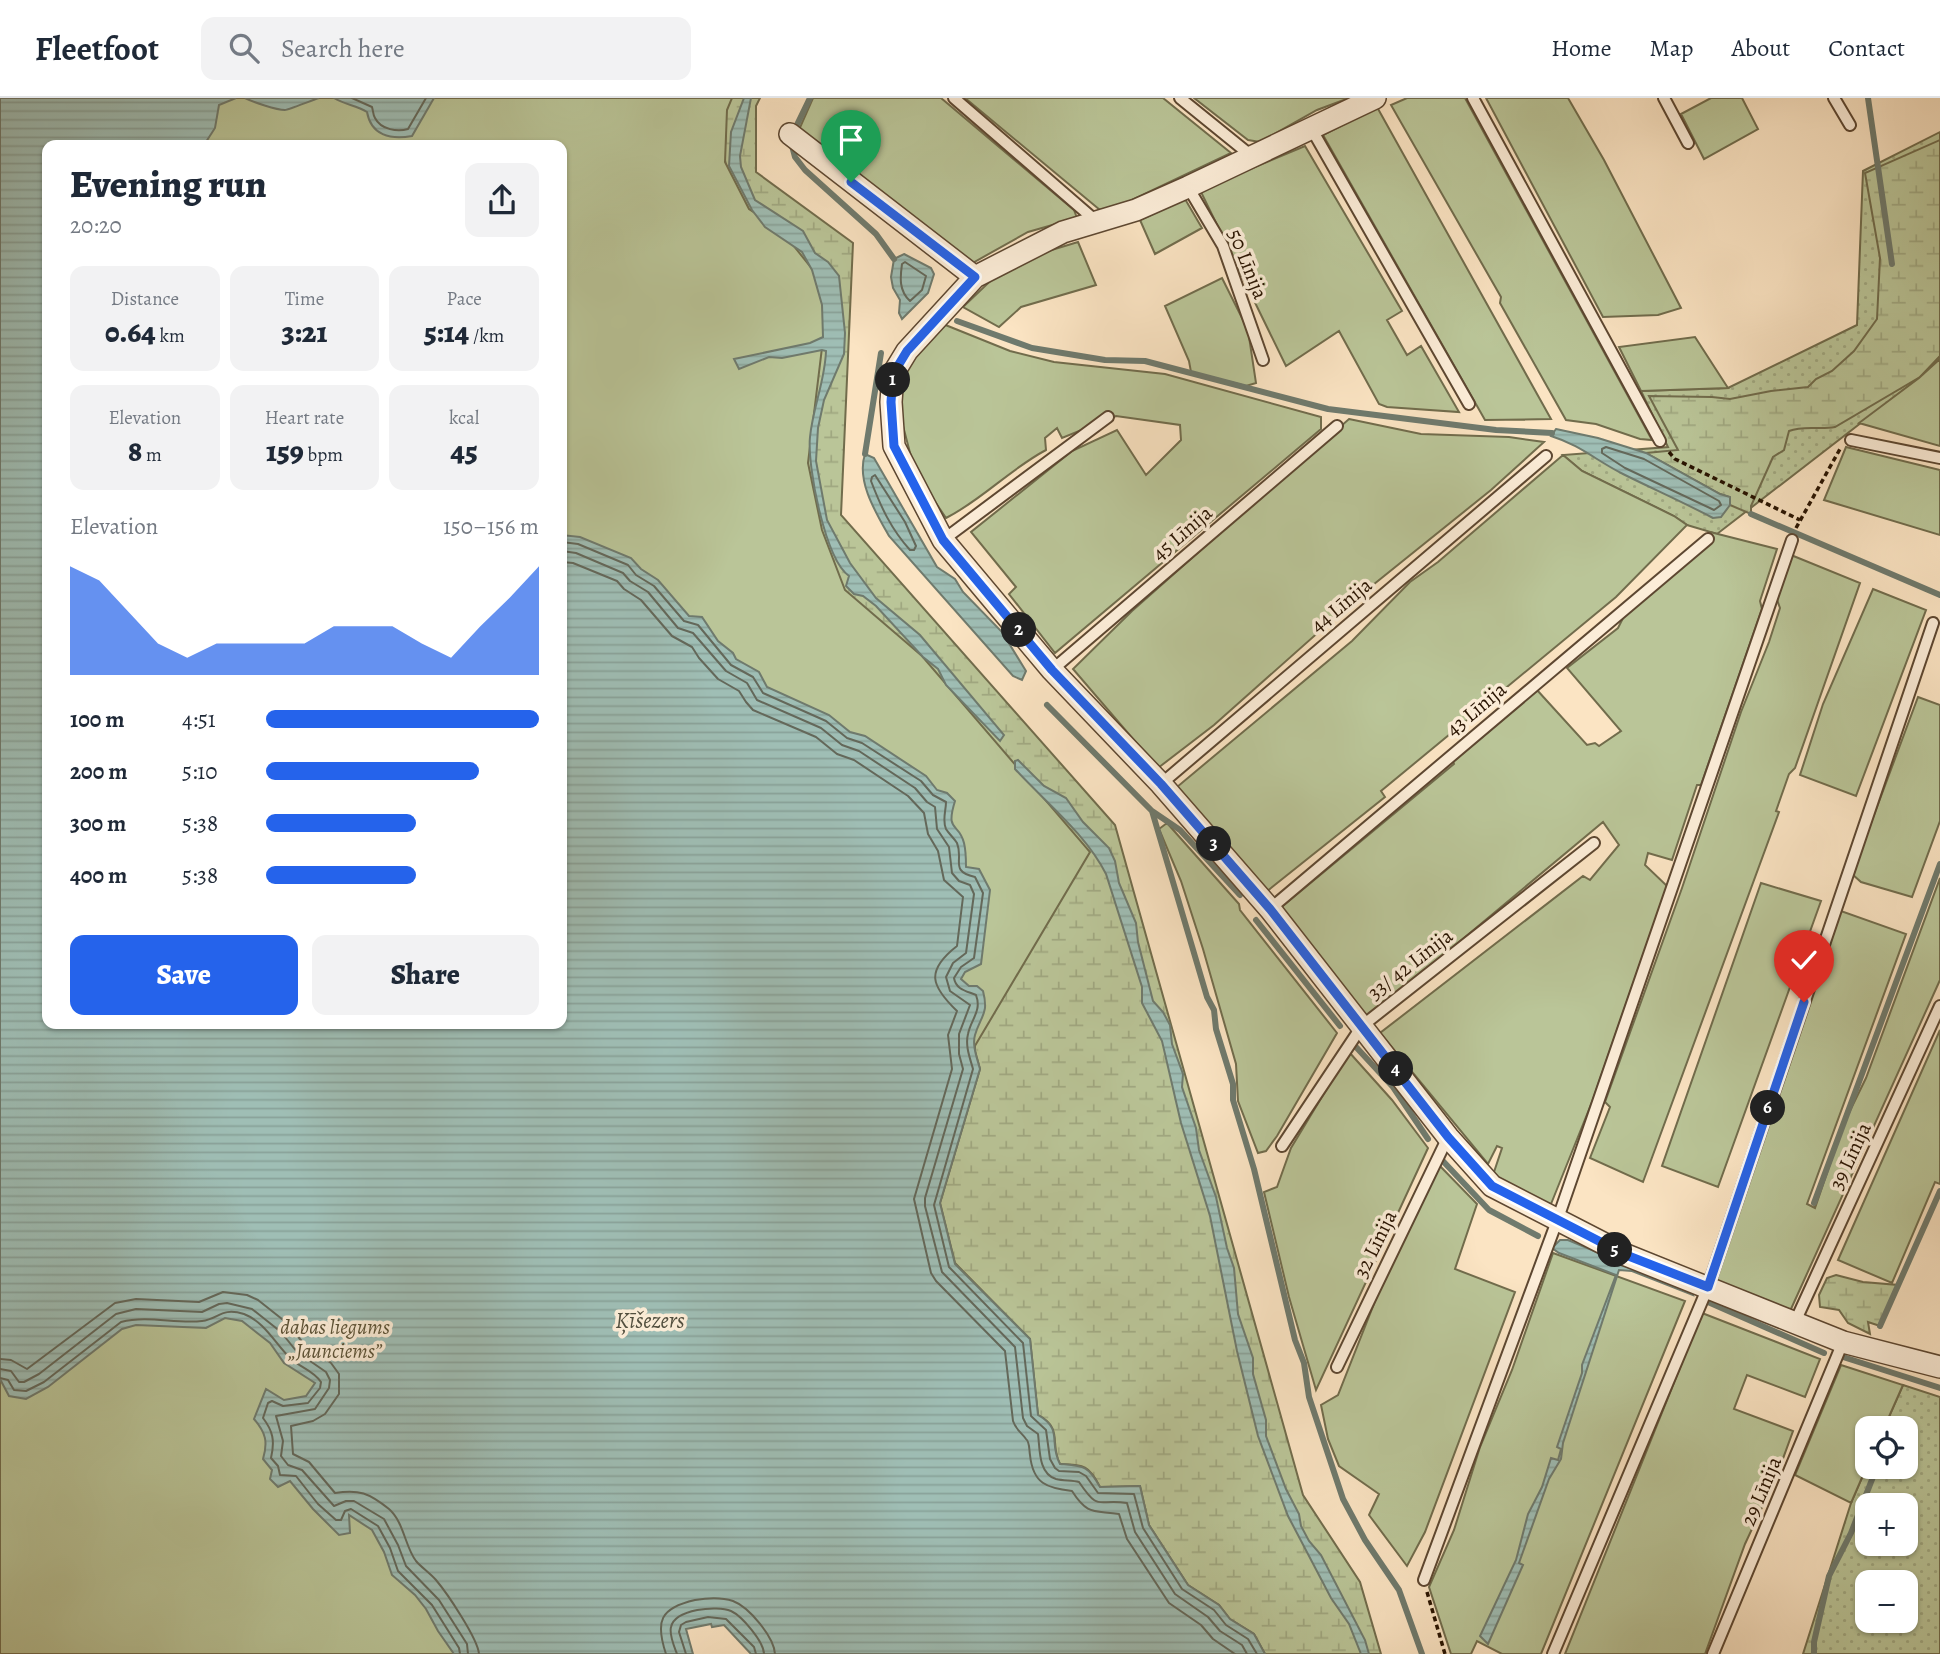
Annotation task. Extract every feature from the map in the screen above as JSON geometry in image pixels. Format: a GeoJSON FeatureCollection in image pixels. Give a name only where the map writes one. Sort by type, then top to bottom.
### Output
{"type":"FeatureCollection","features":[{"type":"Feature","properties":{"kind":"street"},"geometry":{"type":"LineString","coordinates":[[1375,98],[1254,158],[1136,210],[1063,232],[975,277],[907,351],[893,374],[891,402],[894,446],[943,540],[1052,670],[1161,784],[1270,909],[1448,1137],[1492,1186],[1626,1255],[1843,1342],[1940,1367]]}},
{"type":"Feature","properties":{"kind":"street"},"geometry":{"type":"LineString","coordinates":[[789,134],[975,277]]}},
{"type":"Feature","properties":{"kind":"lane"},"geometry":{"type":"LineString","coordinates":[[954,98],[1096,221]]}},
{"type":"Feature","properties":{"kind":"lane"},"geometry":{"type":"LineString","coordinates":[[1180,98],[1254,158]]}},
{"type":"Feature","properties":{"kind":"lane"},"geometry":{"type":"LineString","coordinates":[[1473,98],[1660,441]]}},
{"type":"Feature","properties":{"kind":"lane"},"geometry":{"type":"LineString","coordinates":[[1664,98],[1688,143]]}},
{"type":"Feature","properties":{"kind":"lane"},"geometry":{"type":"LineString","coordinates":[[1834,98],[1850,125]]}},
{"type":"Feature","properties":{"kind":"lane"},"geometry":{"type":"LineString","coordinates":[[1311,128],[1469,404]]}},
{"type":"Feature","properties":{"kind":"lane","name":"50 Līnija"},"geometry":{"type":"LineString","coordinates":[[1188,187],[1223,246],[1264,360]]}},
{"type":"Feature","properties":{"kind":"lane"},"geometry":{"type":"LineString","coordinates":[[943,540],[1108,417]]}},
{"type":"Feature","properties":{"kind":"lane","name":"45 Līnija"},"geometry":{"type":"LineString","coordinates":[[1052,670],[1338,425]]}},
{"type":"Feature","properties":{"kind":"lane"},"geometry":{"type":"LineString","coordinates":[[1851,440],[1940,458]]}},
{"type":"Feature","properties":{"kind":"lane","name":"44 Līnija"},"geometry":{"type":"LineString","coordinates":[[1161,784],[1546,456]]}},
{"type":"Feature","properties":{"kind":"lane","name":"43 Līnija"},"geometry":{"type":"LineString","coordinates":[[1270,909],[1708,539]]}},
{"type":"Feature","properties":{"kind":"lane"},"geometry":{"type":"LineString","coordinates":[[1424,1580],[1557,1221],[1792,540]]}},
{"type":"Feature","properties":{"kind":"lane"},"geometry":{"type":"LineString","coordinates":[[1553,1654],[1708,1287],[1933,623]]}},
{"type":"Feature","properties":{"kind":"lane","name":"33/ 42 Līnija"},"geometry":{"type":"LineString","coordinates":[[1282,1146],[1363,1026],[1594,843]]}},
{"type":"Feature","properties":{"kind":"lane","name":"39 Līnija"},"geometry":{"type":"LineString","coordinates":[[1795,1322],[1940,1006]]}},
{"type":"Feature","properties":{"kind":"lane","name":"32 Līnija"},"geometry":{"type":"LineString","coordinates":[[1337,1367],[1448,1137]]}},
{"type":"Feature","properties":{"kind":"lane","name":"29 Līnija"},"geometry":{"type":"LineString","coordinates":[[1713,1654],[1843,1342]]}},
{"type":"Feature","properties":{"kind":"path"},"geometry":{"type":"LineString","coordinates":[[1797,527],[1842,446],[1851,440]]}},
{"type":"Feature","properties":{"kind":"path"},"geometry":{"type":"LineString","coordinates":[[1660,441],[1675,459],[1800,520]]}},
{"type":"Feature","properties":{"kind":"path"},"geometry":{"type":"LineString","coordinates":[[1424,1580],[1446,1654]]}},
{"type":"Feature","properties":{"kind":"green space","name":"Ķīšezers"},"geometry":{"type":"Polygon","coordinates":[[[0,98],[732,98],[727,110],[725,162],[749,209],[781,230],[829,290],[808,463],[822,530],[845,590],[922,656],[1090,852],[614,1654],[0,1654],[0,98]]]}},
{"type":"Feature","properties":{"kind":"green space"},"geometry":{"type":"Polygon","coordinates":[[[434,98],[760,98],[756,106],[756,172],[853,243],[841,515],[1115,825],[1303,1495],[1360,1582],[1381,1654],[1265,1654],[1254,1634],[1230,1619],[1219,1605],[1188,1585],[1149,1525],[1140,1486],[1100,1487],[1089,1470],[1060,1464],[1051,1426],[1038,1415],[1030,1339],[955,1263],[940,1203],[980,1069],[975,1051],[975,1036],[567,156],[567,140],[228,140],[434,98]]]}},
{"type":"Feature","properties":{"kind":"green space"},"geometry":{"type":"Polygon","coordinates":[[[813,98],[941,98],[1074,210],[1077,218],[1028,232],[969,265],[798,132],[813,98]]]}},
{"type":"Feature","properties":{"kind":"green space"},"geometry":{"type":"Polygon","coordinates":[[[965,98],[1163,98],[1231,153],[1113,209],[1100,210],[965,98]]]}},
{"type":"Feature","properties":{"kind":"green space"},"geometry":{"type":"Polygon","coordinates":[[[1194,98],[1349,98],[1317,110],[1260,142],[1248,140],[1194,98]]]}},
{"type":"Feature","properties":{"kind":"green space"},"geometry":{"type":"Polygon","coordinates":[[[1407,98],[1465,98],[1652,440],[1640,439],[1596,424],[1566,420],[1500,303],[1501,297],[1391,105],[1407,98]]]}},
{"type":"Feature","properties":{"kind":"green space"},"geometry":{"type":"Polygon","coordinates":[[[1486,98],[1568,98],[1604,160],[1681,308],[1658,315],[1603,317],[1486,98]]]}},
{"type":"Feature","properties":{"kind":"green space"},"geometry":{"type":"Polygon","coordinates":[[[1711,98],[1742,98],[1758,129],[1704,159],[1681,114],[1711,98]]]}},
{"type":"Feature","properties":{"kind":"green space"},"geometry":{"type":"Polygon","coordinates":[[[1377,107],[1551,419],[1485,420],[1323,135],[1377,107]]]}},
{"type":"Feature","properties":{"kind":"green space"},"geometry":{"type":"Polygon","coordinates":[[[1940,132],[1940,359],[1919,378],[1717,534],[1687,525],[1582,471],[1563,455],[1668,447],[1641,391],[1728,388],[1857,325],[1863,171],[1940,132]]]}},
{"type":"Feature","properties":{"kind":"green space"},"geometry":{"type":"Polygon","coordinates":[[[1940,140],[1940,356],[1920,377],[1835,427],[1789,431],[1784,450],[1773,457],[1751,506],[1751,514],[1730,505],[1729,497],[1646,453],[1678,450],[1649,396],[1730,399],[1808,387],[1816,379],[1832,371],[1854,351],[1877,319],[1880,258],[1865,173],[1940,140]]]}},
{"type":"Feature","properties":{"kind":"green space"},"geometry":{"type":"Polygon","coordinates":[[[1305,146],[1402,311],[1387,320],[1407,355],[1421,346],[1459,412],[1387,407],[1379,404],[1339,331],[1286,366],[1200,190],[1305,146]]]}},
{"type":"Feature","properties":{"kind":"green space"},"geometry":{"type":"Polygon","coordinates":[[[1185,199],[1202,228],[1155,254],[1140,220],[1185,199]]]}},
{"type":"Feature","properties":{"kind":"green space"},"geometry":{"type":"Polygon","coordinates":[[[1078,242],[1096,285],[1021,307],[999,327],[963,307],[1006,266],[1078,242]]]}},
{"type":"Feature","properties":{"kind":"green space"},"geometry":{"type":"Polygon","coordinates":[[[1222,278],[1248,330],[1256,383],[1246,386],[1191,372],[1189,361],[1165,306],[1222,278]]]}},
{"type":"Feature","properties":{"kind":"green space"},"geometry":{"type":"Polygon","coordinates":[[[943,324],[1010,351],[1054,362],[1165,374],[1321,417],[1321,429],[1055,653],[1009,594],[1016,587],[971,532],[1072,451],[1117,430],[1146,475],[1181,440],[1180,425],[1116,416],[1062,438],[1057,428],[1045,438],[1046,450],[946,518],[915,472],[896,399],[906,367],[943,324]]]}},
{"type":"Feature","properties":{"kind":"green space"},"geometry":{"type":"Polygon","coordinates":[[[1695,337],[1728,388],[1641,391],[1619,347],[1695,337]]]}},
{"type":"Feature","properties":{"kind":"green space"},"geometry":{"type":"Polygon","coordinates":[[[1940,359],[1940,446],[1859,423],[1919,378],[1940,359]]]}},
{"type":"Feature","properties":{"kind":"green space"},"geometry":{"type":"Polygon","coordinates":[[[1349,419],[1421,434],[1509,437],[1544,442],[1491,490],[1358,597],[1214,725],[1158,768],[1073,669],[1132,611],[1349,419]]]}},
{"type":"Feature","properties":{"kind":"green space"},"geometry":{"type":"Polygon","coordinates":[[[1846,447],[1940,470],[1940,535],[1824,500],[1846,447]]]}},
{"type":"Feature","properties":{"kind":"green space"},"geometry":{"type":"Polygon","coordinates":[[[1563,455],[1582,471],[1687,525],[1616,597],[1381,791],[1385,797],[1266,892],[1177,787],[1352,641],[1410,582],[1438,562],[1563,455]]]}},
{"type":"Feature","properties":{"kind":"green space"},"geometry":{"type":"Polygon","coordinates":[[[1710,532],[1777,549],[1760,601],[1762,609],[1672,860],[1648,853],[1645,865],[1667,886],[1592,1102],[1551,1204],[1531,1201],[1492,1178],[1502,1148],[1497,1146],[1488,1164],[1380,1033],[1583,876],[1590,880],[1619,845],[1603,822],[1368,1018],[1278,910],[1454,764],[1453,761],[1537,690],[1587,745],[1595,743],[1599,746],[1621,731],[1567,668],[1618,628],[1627,610],[1710,532]]]}},
{"type":"Feature","properties":{"kind":"green space"},"geometry":{"type":"Polygon","coordinates":[[[1791,555],[1860,583],[1643,1182],[1590,1158],[1610,1107],[1605,1102],[1682,888],[1741,712],[1769,642],[1780,608],[1776,597],[1791,555]]]}},
{"type":"Feature","properties":{"kind":"green space"},"geometry":{"type":"Polygon","coordinates":[[[1873,589],[1926,610],[1856,796],[1800,775],[1823,704],[1873,589]]]}},
{"type":"Feature","properties":{"kind":"green space"},"geometry":{"type":"Polygon","coordinates":[[[1918,697],[1940,705],[1940,821],[1912,897],[1861,882],[1852,874],[1918,697]]]}},
{"type":"Feature","properties":{"kind":"green space"},"geometry":{"type":"Polygon","coordinates":[[[1167,823],[1239,904],[1240,910],[1337,1033],[1266,1151],[1258,1153],[1238,1101],[1236,1064],[1203,949],[1181,881],[1159,829],[1167,823]]]}},
{"type":"Feature","properties":{"kind":"green space"},"geometry":{"type":"Polygon","coordinates":[[[1940,878],[1940,980],[1791,1309],[1784,1310],[1714,1280],[1841,911],[1906,934],[1807,1204],[1815,1208],[1844,1123],[1866,1078],[1940,878]]]}},
{"type":"Feature","properties":{"kind":"green space"},"geometry":{"type":"Polygon","coordinates":[[[1761,883],[1821,901],[1718,1187],[1662,1166],[1761,883]]]}},
{"type":"Feature","properties":{"kind":"green space"},"geometry":{"type":"Polygon","coordinates":[[[1940,1030],[1940,1184],[1935,1182],[1892,1283],[1838,1260],[1940,1030]]]}},
{"type":"Feature","properties":{"kind":"green space"},"geometry":{"type":"Polygon","coordinates":[[[1349,1052],[1392,1100],[1428,1148],[1316,1390],[1289,1297],[1264,1192],[1277,1187],[1291,1148],[1349,1052]]]}},
{"type":"Feature","properties":{"kind":"green space"},"geometry":{"type":"Polygon","coordinates":[[[1438,1164],[1477,1204],[1455,1269],[1515,1292],[1425,1532],[1407,1566],[1369,1515],[1379,1494],[1339,1466],[1328,1439],[1321,1405],[1338,1395],[1383,1281],[1438,1164]]]}},
{"type":"Feature","properties":{"kind":"green space"},"geometry":{"type":"Polygon","coordinates":[[[1553,1253],[1685,1301],[1541,1654],[1502,1654],[1477,1641],[1471,1654],[1451,1654],[1429,1587],[1454,1530],[1480,1447],[1512,1370],[1553,1253]]]}},
{"type":"Feature","properties":{"kind":"green space"},"geometry":{"type":"Polygon","coordinates":[[[1836,1275],[1863,1282],[1898,1285],[1880,1326],[1868,1322],[1870,1334],[1848,1323],[1839,1310],[1820,1307],[1819,1295],[1827,1278],[1836,1275]]]}},
{"type":"Feature","properties":{"kind":"green space"},"geometry":{"type":"Polygon","coordinates":[[[1702,1313],[1820,1359],[1805,1397],[1747,1375],[1734,1409],[1793,1431],[1777,1475],[1745,1544],[1705,1654],[1565,1654],[1702,1313]]]}},
{"type":"Feature","properties":{"kind":"green space"},"geometry":{"type":"Polygon","coordinates":[[[1841,1365],[1903,1385],[1889,1416],[1855,1416],[1855,1479],[1861,1479],[1851,1503],[1795,1475],[1841,1365]]]}},
{"type":"Feature","properties":{"kind":"green space"},"geometry":{"type":"Polygon","coordinates":[[[1903,1385],[1940,1397],[1940,1654],[1803,1654],[1855,1494],[1855,1556],[1918,1556],[1918,1493],[1855,1493],[1861,1479],[1918,1479],[1918,1416],[1889,1416],[1903,1385]]]}},
{"type":"Feature","properties":{"kind":"water","name":"Ķīšezers"},"geometry":{"type":"Polygon","coordinates":[[[0,98],[236,98],[219,105],[215,128],[207,140],[42,140],[42,1029],[567,1029],[567,536],[580,537],[631,558],[641,569],[658,580],[689,616],[702,617],[718,641],[733,653],[736,659],[759,672],[767,687],[829,715],[850,732],[865,736],[926,776],[937,790],[947,793],[955,801],[951,818],[962,836],[966,867],[979,869],[990,890],[981,964],[965,972],[961,979],[969,986],[977,986],[983,991],[985,999],[985,1010],[974,1039],[980,1069],[940,1203],[955,1264],[1030,1339],[1038,1415],[1051,1426],[1060,1464],[1084,1468],[1092,1474],[1100,1487],[1140,1486],[1149,1525],[1188,1585],[1219,1605],[1230,1619],[1254,1634],[1265,1654],[751,1654],[724,1625],[712,1627],[711,1624],[686,1629],[693,1654],[454,1654],[426,1609],[415,1595],[392,1575],[372,1530],[349,1515],[350,1533],[339,1535],[290,1481],[278,1487],[270,1479],[272,1470],[263,1459],[265,1438],[254,1419],[266,1389],[284,1400],[306,1396],[315,1383],[284,1363],[270,1343],[242,1321],[225,1318],[206,1328],[136,1325],[122,1329],[48,1387],[26,1399],[9,1396],[0,1379],[0,98]]]}},
{"type":"Feature","properties":{"kind":"water"},"geometry":{"type":"Polygon","coordinates":[[[245,98],[319,98],[285,110],[245,98]]]}},
{"type":"Feature","properties":{"kind":"water"},"geometry":{"type":"Polygon","coordinates":[[[334,98],[434,98],[412,136],[396,137],[377,131],[367,112],[334,98]]]}},
{"type":"Feature","properties":{"kind":"water"},"geometry":{"type":"Polygon","coordinates":[[[744,98],[751,98],[740,156],[741,167],[755,200],[803,231],[815,253],[828,262],[839,276],[845,333],[844,354],[824,400],[818,428],[816,461],[827,520],[850,563],[876,598],[920,635],[1004,735],[1000,741],[946,685],[938,669],[923,657],[876,606],[863,596],[854,594],[846,586],[849,576],[840,566],[825,532],[811,469],[810,437],[826,351],[782,358],[769,357],[739,369],[734,359],[810,343],[823,337],[822,305],[812,270],[802,252],[765,227],[752,210],[729,166],[731,132],[744,98]]]}},
{"type":"Feature","properties":{"kind":"water"},"geometry":{"type":"Polygon","coordinates":[[[904,254],[931,268],[934,274],[928,293],[902,319],[899,313],[900,300],[893,288],[891,277],[894,259],[904,254]]]}},
{"type":"Feature","properties":{"kind":"water"},"geometry":{"type":"Polygon","coordinates":[[[1556,429],[1598,438],[1646,453],[1730,497],[1730,505],[1721,517],[1713,518],[1551,436],[1556,429]]]}},
{"type":"Feature","properties":{"kind":"water"},"geometry":{"type":"Polygon","coordinates":[[[865,454],[874,458],[937,567],[955,579],[963,592],[1002,632],[1026,671],[1022,680],[1013,676],[889,536],[865,486],[865,454]]]}},
{"type":"Feature","properties":{"kind":"water"},"geometry":{"type":"Polygon","coordinates":[[[1018,760],[1044,786],[1066,798],[1083,822],[1109,848],[1115,861],[1119,883],[1136,923],[1153,1001],[1170,1025],[1172,1044],[1183,1074],[1182,1087],[1196,1128],[1199,1150],[1216,1197],[1234,1268],[1238,1314],[1253,1358],[1253,1374],[1266,1420],[1266,1436],[1286,1489],[1299,1514],[1301,1526],[1321,1555],[1365,1640],[1369,1654],[1361,1654],[1349,1624],[1331,1598],[1288,1516],[1258,1436],[1237,1351],[1210,1216],[1181,1123],[1162,1041],[1142,1003],[1142,987],[1106,874],[1076,832],[1015,769],[1015,761],[1018,760]]]}},
{"type":"Feature","properties":{"kind":"water"},"geometry":{"type":"Polygon","coordinates":[[[1560,1240],[1568,1240],[1692,1292],[1693,1295],[1632,1271],[1619,1270],[1563,1443],[1561,1459],[1549,1479],[1519,1563],[1523,1565],[1488,1644],[1480,1636],[1516,1560],[1528,1514],[1542,1487],[1551,1458],[1558,1460],[1561,1449],[1557,1447],[1582,1373],[1582,1365],[1616,1275],[1559,1253],[1552,1248],[1560,1240]]]}},
{"type":"Feature","properties":{"kind":"waterway"},"geometry":{"type":"LineString","coordinates":[[794,131],[810,98]]}},
{"type":"Feature","properties":{"kind":"waterway"},"geometry":{"type":"LineString","coordinates":[[1868,98],[1892,264]]}},
{"type":"Feature","properties":{"kind":"waterway"},"geometry":{"type":"LineString","coordinates":[[791,142],[795,157],[805,170],[876,234],[894,259]]}},
{"type":"Feature","properties":{"kind":"waterway"},"geometry":{"type":"LineString","coordinates":[[957,321],[1032,348],[1105,360],[1145,361],[1328,409],[1496,430],[1552,433]]}},
{"type":"Feature","properties":{"kind":"waterway"},"geometry":{"type":"LineString","coordinates":[[865,454],[881,353]]}},
{"type":"Feature","properties":{"kind":"waterway"},"geometry":{"type":"LineString","coordinates":[[1751,514],[1940,595]]}},
{"type":"Feature","properties":{"kind":"waterway"},"geometry":{"type":"LineString","coordinates":[[1047,705],[1152,811],[1207,997],[1214,1010],[1216,1029],[1233,1084],[1233,1100],[1254,1169],[1295,1340],[1304,1363],[1309,1397],[1343,1499],[1365,1540],[1399,1590],[1422,1654]]}},
{"type":"Feature","properties":{"kind":"waterway"},"geometry":{"type":"LineString","coordinates":[[1152,811],[1180,830],[1240,895]]}},
{"type":"Feature","properties":{"kind":"waterway"},"geometry":{"type":"LineString","coordinates":[[1814,1203],[1940,864]]}},
{"type":"Feature","properties":{"kind":"waterway"},"geometry":{"type":"LineString","coordinates":[[1256,920],[1340,1026]]}},
{"type":"Feature","properties":{"kind":"waterway"},"geometry":{"type":"LineString","coordinates":[[1356,1047],[1393,1087],[1428,1139]]}},
{"type":"Feature","properties":{"kind":"waterway"},"geometry":{"type":"LineString","coordinates":[[1441,1159],[1489,1210],[1538,1236]]}},
{"type":"Feature","properties":{"kind":"waterway"},"geometry":{"type":"LineString","coordinates":[[1880,1326],[1940,1191]]}},
{"type":"Feature","properties":{"kind":"waterway"},"geometry":{"type":"LineString","coordinates":[[1708,1302],[1824,1353]]}},
{"type":"Feature","properties":{"kind":"waterway"},"geometry":{"type":"LineString","coordinates":[[1843,1357],[1940,1388]]}},
{"type":"Feature","properties":{"kind":"waterway"},"geometry":{"type":"LineString","coordinates":[[1814,1654],[1814,1642],[1829,1576],[1851,1533],[1872,1479]]}},
{"type":"Feature","properties":{"kind":"route"},"geometry":{"type":"LineString","coordinates":[[851,182],[975,277],[907,351],[893,374],[891,402],[894,446],[943,540],[1052,670],[1161,784],[1270,909],[1448,1137],[1492,1186],[1626,1255],[1708,1287],[1804,1002]]}},
{"type":"Feature","properties":{"kind":"park label","name":"dabas liegums „Jaunciems”"},"geometry":{"type":"Point","coordinates":[335,1339]}}]}
